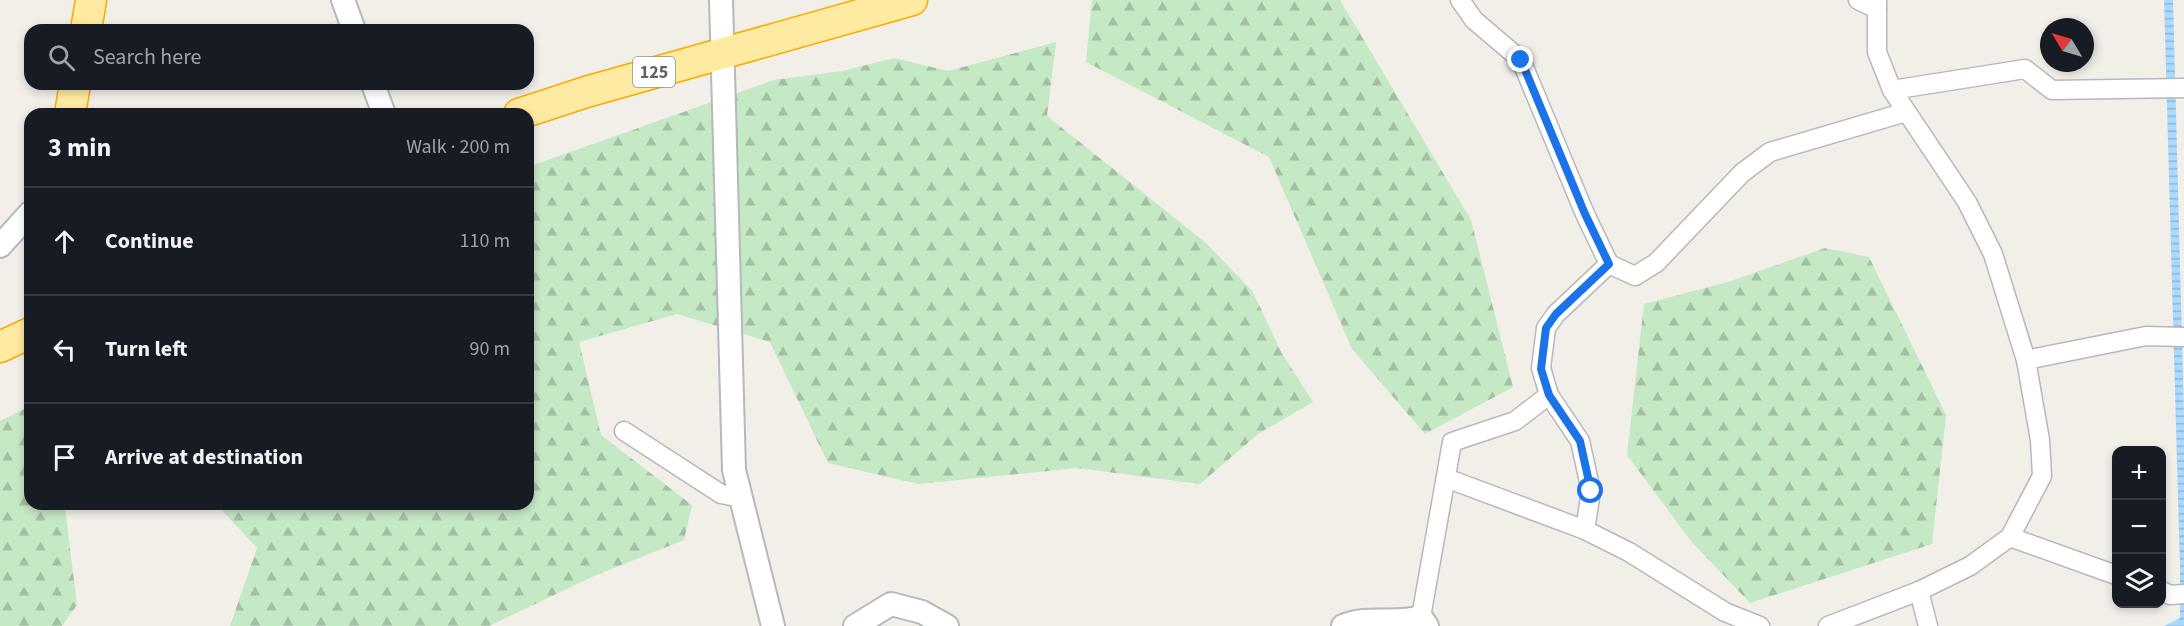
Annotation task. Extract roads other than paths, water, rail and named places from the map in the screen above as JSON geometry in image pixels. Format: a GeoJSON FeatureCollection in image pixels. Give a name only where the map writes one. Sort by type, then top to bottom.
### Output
{"type":"FeatureCollection","features":[{"type":"Feature","properties":{"kind":"highway"},"geometry":{"type":"LineString","coordinates":[[87,24],[91,0]]}},
{"type":"Feature","properties":{"kind":"highway","name":"125"},"geometry":{"type":"LineString","coordinates":[[534,109],[586,92],[912,0]]}},
{"type":"Feature","properties":{"kind":"highway"},"geometry":{"type":"LineString","coordinates":[[71,108],[74,90]]}},
{"type":"Feature","properties":{"kind":"highway"},"geometry":{"type":"LineString","coordinates":[[0,347],[24,336]]}},
{"type":"Feature","properties":{"kind":"street"},"geometry":{"type":"LineString","coordinates":[[343,0],[352,24]]}},
{"type":"Feature","properties":{"kind":"street"},"geometry":{"type":"LineString","coordinates":[[721,0],[734,470],[773,626]]}},
{"type":"Feature","properties":{"kind":"street"},"geometry":{"type":"LineString","coordinates":[[1460,0],[1474,20],[1521,60],[1585,214],[1609,264],[1635,276],[1656,264],[1742,173],[1770,152],[1906,112]]}},
{"type":"Feature","properties":{"kind":"street"},"geometry":{"type":"LineString","coordinates":[[1828,626],[1919,591],[1970,566],[2010,537],[2042,476],[2040,440],[2025,360],[1993,254],[1967,202],[1892,90],[1877,52],[1877,4],[1858,0]]}},
{"type":"Feature","properties":{"kind":"street"},"geometry":{"type":"LineString","coordinates":[[1892,90],[2025,69],[2052,90],[2184,88]]}},
{"type":"Feature","properties":{"kind":"street"},"geometry":{"type":"LineString","coordinates":[[376,90],[382,108]]}},
{"type":"Feature","properties":{"kind":"street"},"geometry":{"type":"LineString","coordinates":[[0,246],[24,220]]}},
{"type":"Feature","properties":{"kind":"street"},"geometry":{"type":"LineString","coordinates":[[1585,530],[1591,491],[1580,441],[1549,395],[1541,369],[1546,328],[1556,314],[1609,264]]}},
{"type":"Feature","properties":{"kind":"street"},"geometry":{"type":"LineString","coordinates":[[2025,360],[2146,336],[2175,337]]}},
{"type":"Feature","properties":{"kind":"street"},"geometry":{"type":"LineString","coordinates":[[1343,626],[1355,621],[1424,622],[1452,442],[1515,421],[1549,395]]}},
{"type":"Feature","properties":{"kind":"street"},"geometry":{"type":"LineString","coordinates":[[624,431],[721,494],[741,498]]}},
{"type":"Feature","properties":{"kind":"street"},"geometry":{"type":"LineString","coordinates":[[1446,478],[1585,530],[1629,552],[1725,612],[1760,626]]}},
{"type":"Feature","properties":{"kind":"street"},"geometry":{"type":"LineString","coordinates":[[2010,537],[2112,574]]}},
{"type":"Feature","properties":{"kind":"street"},"geometry":{"type":"LineString","coordinates":[[1919,591],[1928,626]]}},
{"type":"Feature","properties":{"kind":"street"},"geometry":{"type":"LineString","coordinates":[[855,626],[891,604],[922,612],[947,626]]}},
{"type":"Feature","properties":{"kind":"water"},"geometry":{"type":"Polygon","coordinates":[[[2164,0],[2173,0],[2184,416],[2184,626],[2164,626],[2180,618],[2180,568],[2164,0]]]}}]}
